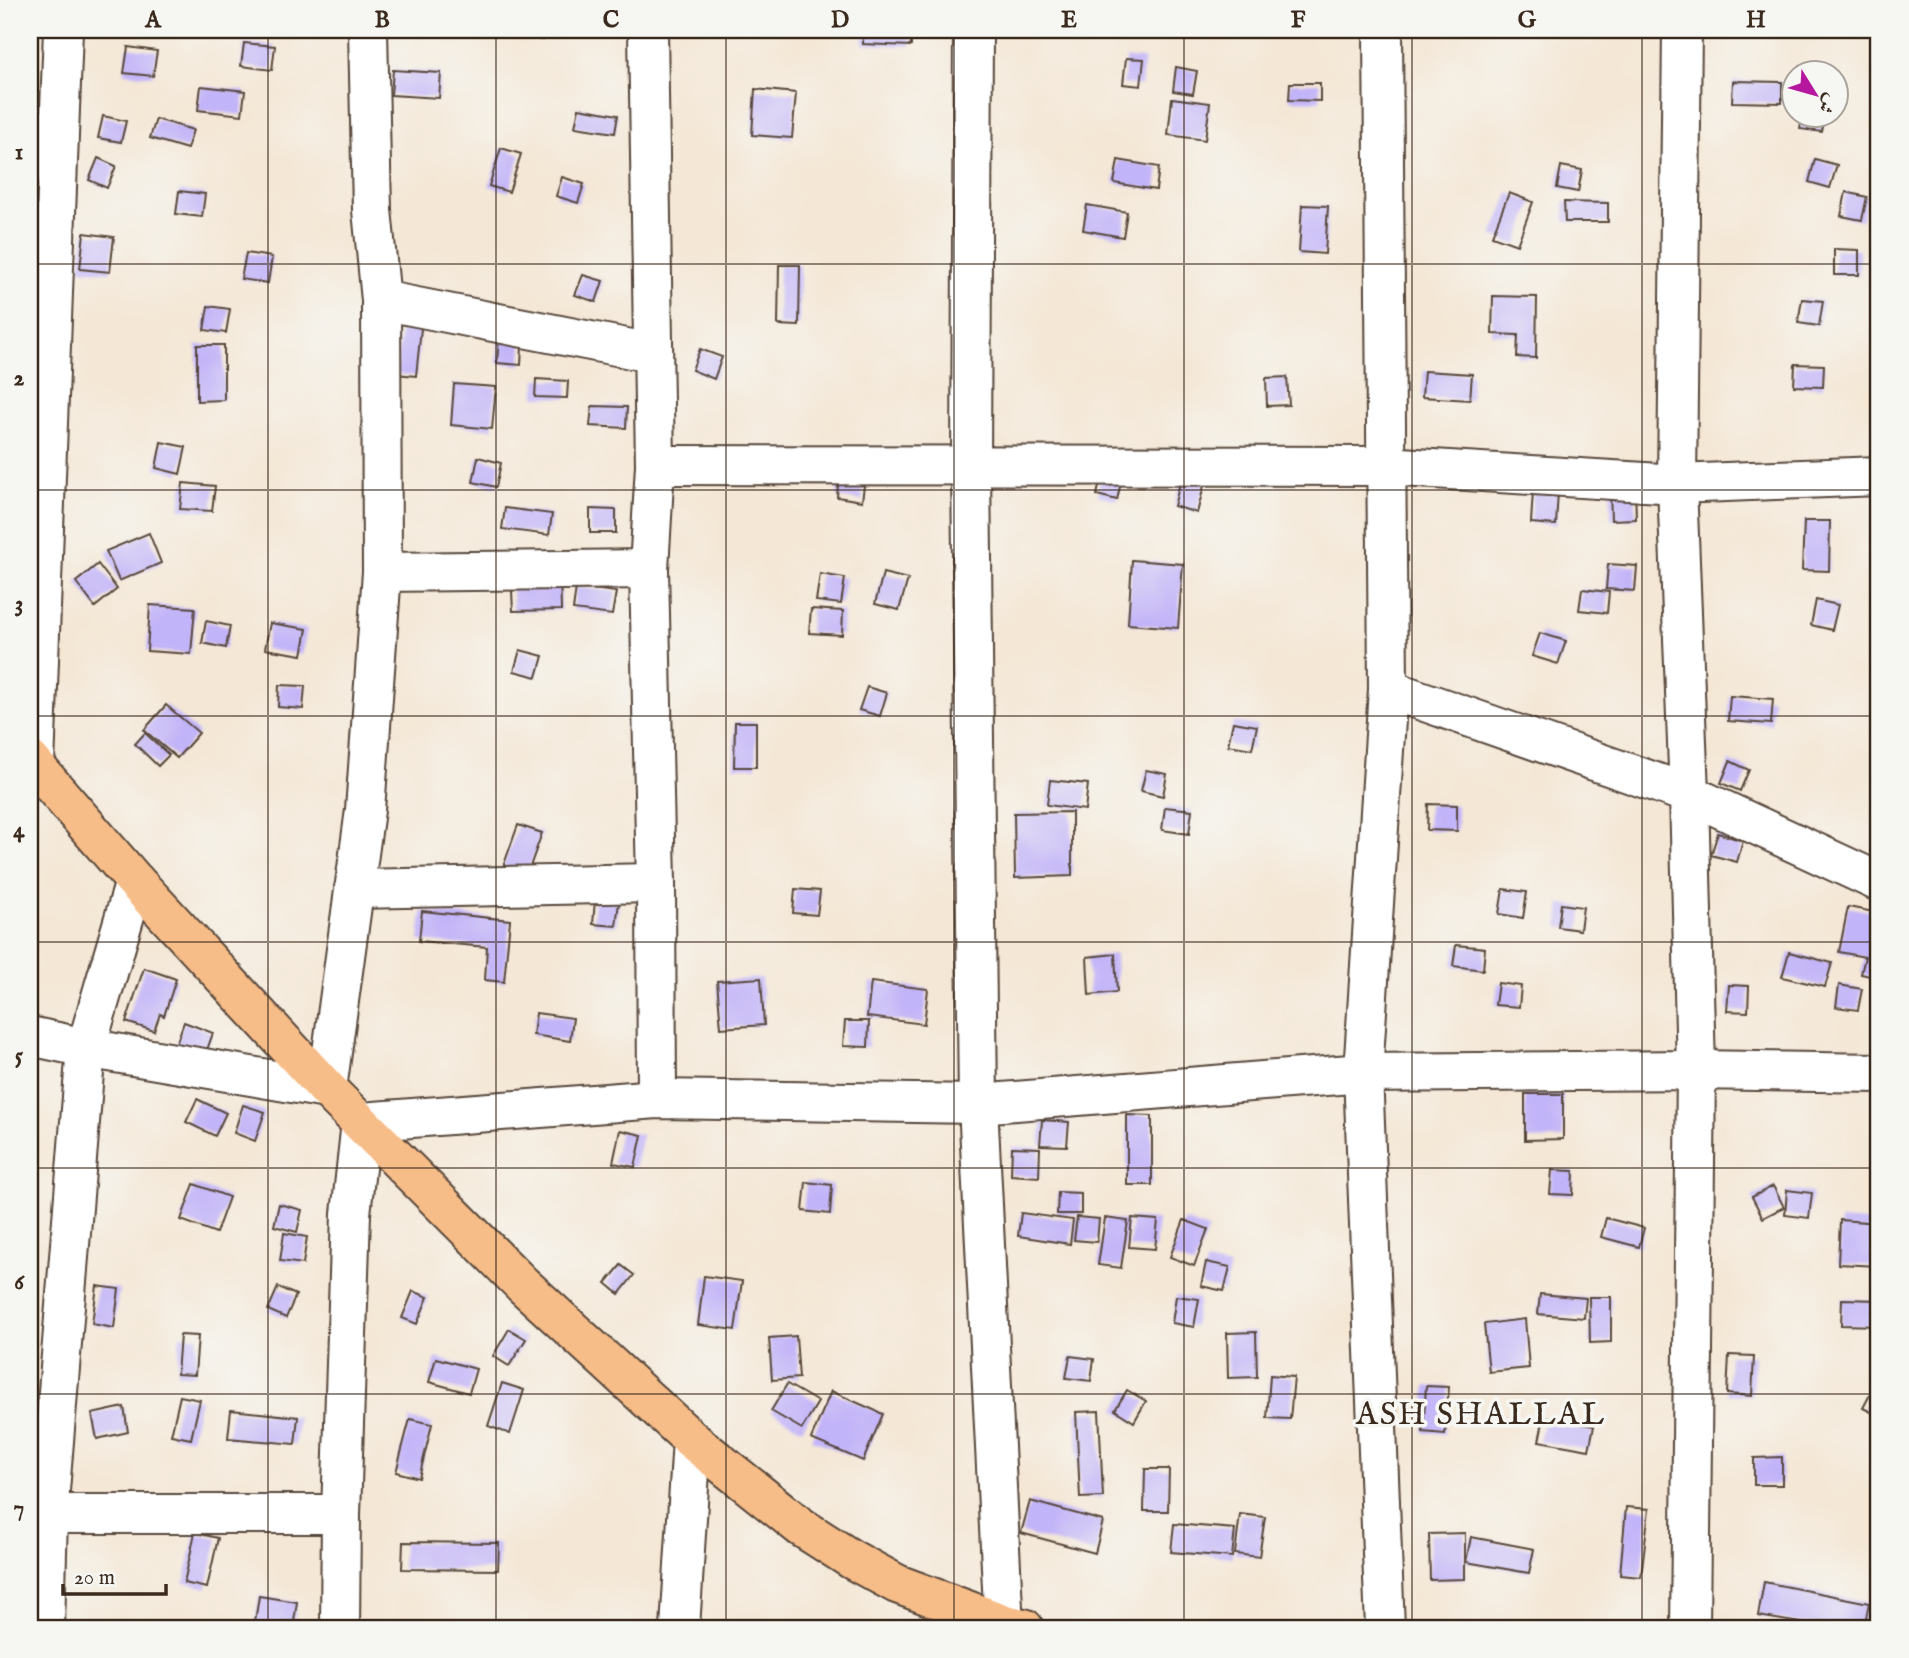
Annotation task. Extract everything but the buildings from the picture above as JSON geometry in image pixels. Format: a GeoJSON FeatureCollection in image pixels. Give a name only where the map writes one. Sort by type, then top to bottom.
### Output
{"type":"FeatureCollection","features":[{"type":"Feature","properties":{"kind":"main road"},"geometry":{"type":"LineString","coordinates":[[32,763],[135,881],[327,1088],[523,1285],[692,1440],[800,1527],[851,1559],[897,1584],[1011,1627]]}},
{"type":"Feature","properties":{"kind":"street"},"geometry":{"type":"LineString","coordinates":[[32,763],[63,30]]}},
{"type":"Feature","properties":{"kind":"street"},"geometry":{"type":"LineString","coordinates":[[30,1036],[86,1048],[327,1088],[365,810],[382,572],[381,300],[372,210],[368,30]]}},
{"type":"Feature","properties":{"kind":"street"},"geometry":{"type":"LineString","coordinates":[[648,30],[655,465],[649,569],[656,883],[657,1099]]}},
{"type":"Feature","properties":{"kind":"street"},"geometry":{"type":"LineString","coordinates":[[973,30],[971,466],[978,1104],[1011,1627]]}},
{"type":"Feature","properties":{"kind":"street"},"geometry":{"type":"LineString","coordinates":[[1382,30],[1388,689],[1363,1073],[1385,1628]]}},
{"type":"Feature","properties":{"kind":"street"},"geometry":{"type":"LineString","coordinates":[[1682,30],[1677,484],[1696,1070],[1690,1628]]}},
{"type":"Feature","properties":{"kind":"street"},"geometry":{"type":"LineString","coordinates":[[381,300],[652,353]]}},
{"type":"Feature","properties":{"kind":"street"},"geometry":{"type":"LineString","coordinates":[[655,465],[1385,466],[1677,484],[1879,477]]}},
{"type":"Feature","properties":{"kind":"street"},"geometry":{"type":"LineString","coordinates":[[382,572],[649,569]]}},
{"type":"Feature","properties":{"kind":"street"},"geometry":{"type":"LineString","coordinates":[[1388,689],[1689,794],[1879,882]]}},
{"type":"Feature","properties":{"kind":"street"},"geometry":{"type":"LineString","coordinates":[[46,1628],[39,1515],[86,1048],[135,881]]}},
{"type":"Feature","properties":{"kind":"street"},"geometry":{"type":"LineString","coordinates":[[354,890],[656,883]]}},
{"type":"Feature","properties":{"kind":"street"},"geometry":{"type":"LineString","coordinates":[[340,1628],[351,1213],[361,1122],[657,1099],[978,1104],[1363,1073],[1696,1070],[1879,1073]]}},
{"type":"Feature","properties":{"kind":"street"},"geometry":{"type":"LineString","coordinates":[[680,1628],[692,1440]]}},
{"type":"Feature","properties":{"kind":"street"},"geometry":{"type":"LineString","coordinates":[[39,1515],[341,1514]]}},
{"type":"Feature","properties":{"kind":"district","name":"ASH SHALLAL"},"geometry":{"type":"Point","coordinates":[1481,1415]}}]}
